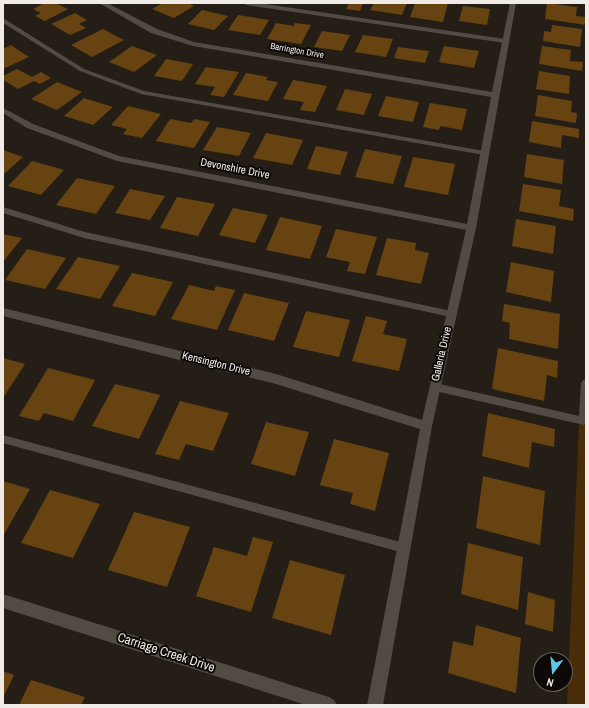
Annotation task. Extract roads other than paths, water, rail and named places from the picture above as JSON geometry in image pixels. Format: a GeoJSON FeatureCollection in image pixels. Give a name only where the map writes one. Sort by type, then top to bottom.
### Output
{"type":"FeatureCollection","features":[{"type":"Feature","properties":{"kind":"street","name":"Barrington Drive"},"geometry":{"type":"LineString","coordinates":[[102,3],[154,31],[193,44],[495,95]]}},
{"type":"Feature","properties":{"kind":"street","name":"Galleria Drive"},"geometry":{"type":"LineString","coordinates":[[375,705],[426,426],[471,228],[513,3]]}},
{"type":"Feature","properties":{"kind":"street","name":"Devonshire Drive"},"geometry":{"type":"LineString","coordinates":[[3,110],[30,126],[117,158],[471,228]]}},
{"type":"Feature","properties":{"kind":"street","name":"Kensington Drive"},"geometry":{"type":"LineString","coordinates":[[3,312],[276,379],[426,426]]}},
{"type":"Feature","properties":{"kind":"street","name":"Carriage Creek Drive"},"geometry":{"type":"LineString","coordinates":[[3,601],[329,705]]}},
{"type":"Feature","properties":{"kind":"lane"},"geometry":{"type":"LineString","coordinates":[[246,3],[506,41]]}},
{"type":"Feature","properties":{"kind":"lane"},"geometry":{"type":"LineString","coordinates":[[3,20],[82,70],[143,93],[484,153]]}},
{"type":"Feature","properties":{"kind":"lane"},"geometry":{"type":"LineString","coordinates":[[3,210],[84,235],[451,314]]}},
{"type":"Feature","properties":{"kind":"lane"},"geometry":{"type":"LineString","coordinates":[[435,387],[584,421],[586,383]]}},
{"type":"Feature","properties":{"kind":"lane"},"geometry":{"type":"LineString","coordinates":[[3,439],[404,548]]}}]}
